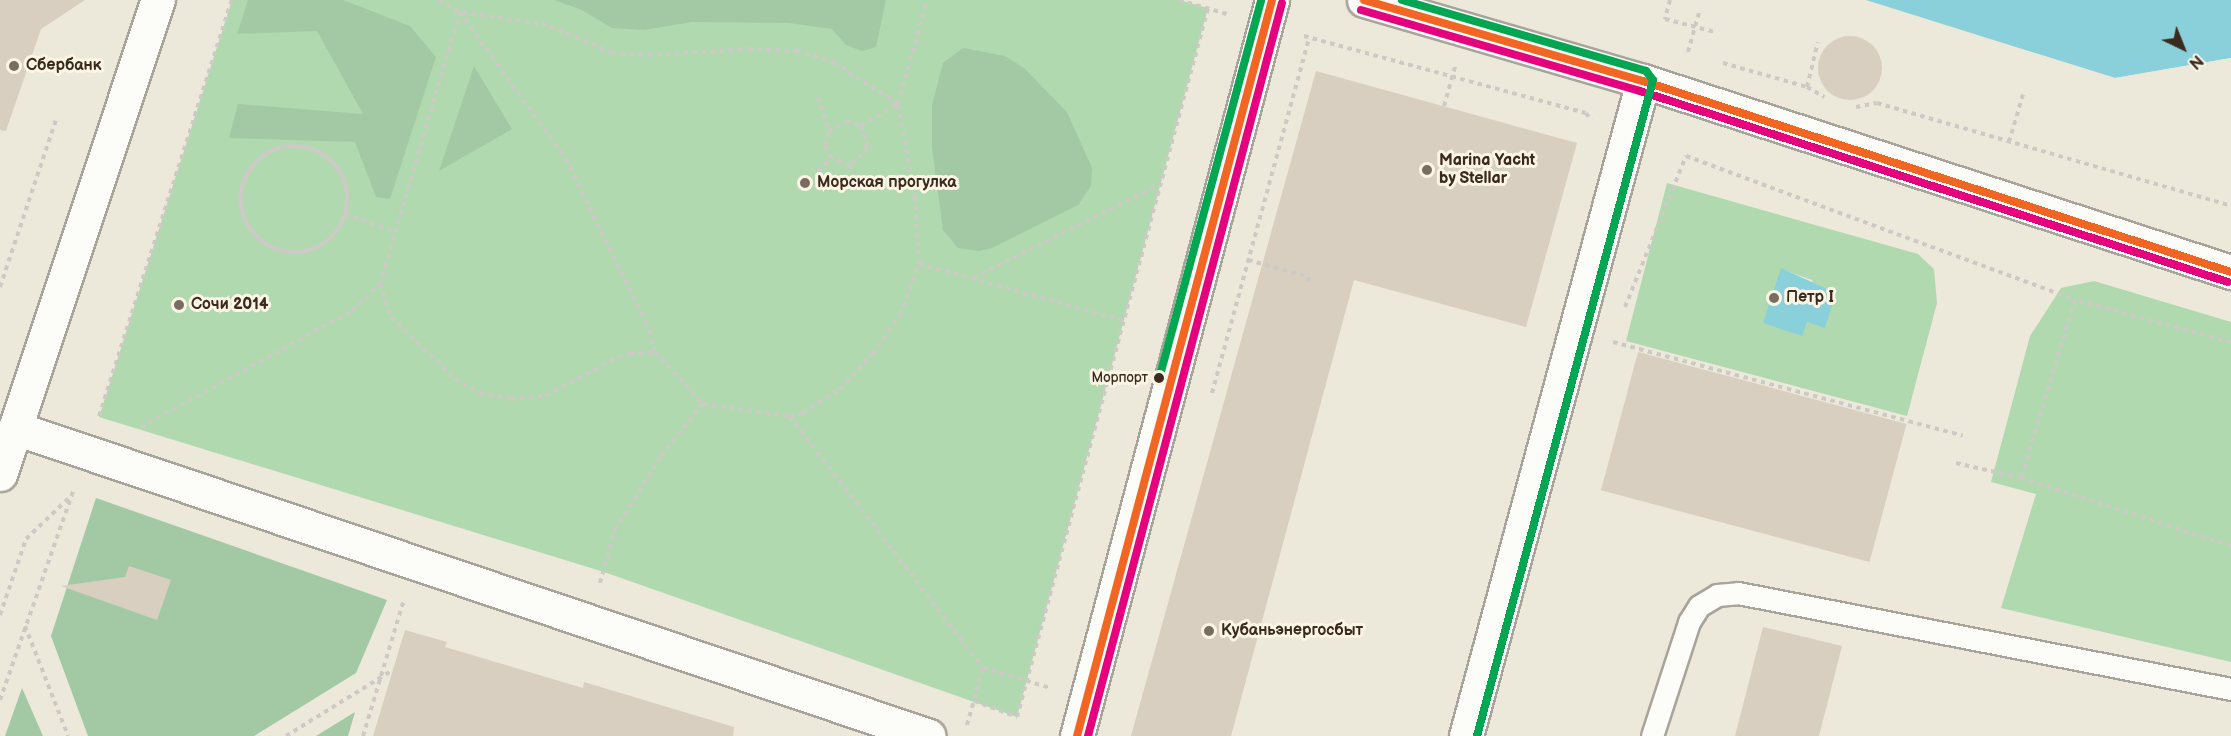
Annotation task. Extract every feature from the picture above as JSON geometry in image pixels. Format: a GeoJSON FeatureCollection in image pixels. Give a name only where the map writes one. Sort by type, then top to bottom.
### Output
{"type":"FeatureCollection","features":[{"type":"Feature","properties":{"kind":"street"},"geometry":{"type":"LineString","coordinates":[[0,474],[158,0]]}},
{"type":"Feature","properties":{"kind":"street"},"geometry":{"type":"LineString","coordinates":[[1364,0],[1643,81],[2231,272]]}},
{"type":"Feature","properties":{"kind":"street"},"geometry":{"type":"LineString","coordinates":[[1077,736],[1169,382],[1269,13]]}},
{"type":"Feature","properties":{"kind":"street"},"geometry":{"type":"LineString","coordinates":[[1467,736],[1643,81]]}},
{"type":"Feature","properties":{"kind":"street"},"geometry":{"type":"LineString","coordinates":[[15,428],[586,623],[929,736]]}},
{"type":"Feature","properties":{"kind":"lane"},"geometry":{"type":"LineString","coordinates":[[1652,736],[1689,622],[1699,606],[1717,595],[1738,592],[2231,689]]}},
{"type":"Feature","properties":{"kind":"path"},"geometry":{"type":"LineString","coordinates":[[0,700],[99,417],[232,0]]}},
{"type":"Feature","properties":{"kind":"path"},"geometry":{"type":"LineString","coordinates":[[439,0],[460,12],[547,25],[612,53],[798,51],[835,63],[898,104]]}},
{"type":"Feature","properties":{"kind":"path"},"geometry":{"type":"LineString","coordinates":[[460,12],[566,159],[646,322],[655,352],[703,404],[790,416],[803,413],[840,389],[873,354],[900,315],[919,264],[915,198],[898,104],[927,0]]}},
{"type":"Feature","properties":{"kind":"path"},"geometry":{"type":"LineString","coordinates":[[1179,0],[1208,8],[1269,13],[1309,38],[1586,113],[1592,122]]}},
{"type":"Feature","properties":{"kind":"path"},"geometry":{"type":"LineString","coordinates":[[1670,0],[1665,19],[1715,32]]}},
{"type":"Feature","properties":{"kind":"path"},"geometry":{"type":"LineString","coordinates":[[974,701],[1017,717],[1208,8]]}},
{"type":"Feature","properties":{"kind":"path"},"geometry":{"type":"LineString","coordinates":[[1688,52],[1700,9]]}},
{"type":"Feature","properties":{"kind":"path"},"geometry":{"type":"LineString","coordinates":[[133,425],[144,428],[352,311],[380,284],[460,12]]}},
{"type":"Feature","properties":{"kind":"path"},"geometry":{"type":"LineString","coordinates":[[1210,398],[1309,38]]}},
{"type":"Feature","properties":{"kind":"path"},"geometry":{"type":"LineString","coordinates":[[1807,87],[1818,42]]}},
{"type":"Feature","properties":{"kind":"path"},"geometry":{"type":"LineString","coordinates":[[1679,50],[1699,56]]}},
{"type":"Feature","properties":{"kind":"path"},"geometry":{"type":"LineString","coordinates":[[1720,62],[1807,87],[1826,98]]}},
{"type":"Feature","properties":{"kind":"path"},"geometry":{"type":"LineString","coordinates":[[2009,142],[2023,94]]}},
{"type":"Feature","properties":{"kind":"path"},"geometry":{"type":"LineString","coordinates":[[818,97],[829,131],[825,146],[831,158],[850,165]]}},
{"type":"Feature","properties":{"kind":"path"},"geometry":{"type":"LineString","coordinates":[[1846,105],[1877,103],[2231,206]]}},
{"type":"Feature","properties":{"kind":"path"},"geometry":{"type":"LineString","coordinates":[[829,131],[846,121],[861,126],[898,104]]}},
{"type":"Feature","properties":{"kind":"path"},"geometry":{"type":"LineString","coordinates":[[0,287],[56,120]]}},
{"type":"Feature","properties":{"kind":"path"},"geometry":{"type":"LineString","coordinates":[[850,165],[868,148],[861,126]]}},
{"type":"Feature","properties":{"kind":"path"},"geometry":{"type":"LineString","coordinates":[[278,148],[309,148],[327,158],[340,174],[347,194],[345,214],[335,233],[319,246],[299,252],[278,250],[260,240],[247,225],[241,194],[247,174],[260,158],[278,148]]}},
{"type":"Feature","properties":{"kind":"path"},"geometry":{"type":"LineString","coordinates":[[1686,156],[2075,300],[2231,342]]}},
{"type":"Feature","properties":{"kind":"path"},"geometry":{"type":"LineString","coordinates":[[818,171],[831,158]]}},
{"type":"Feature","properties":{"kind":"path"},"geometry":{"type":"LineString","coordinates":[[850,165],[856,192]]}},
{"type":"Feature","properties":{"kind":"path"},"geometry":{"type":"LineString","coordinates":[[972,278],[1161,184]]}},
{"type":"Feature","properties":{"kind":"path"},"geometry":{"type":"LineString","coordinates":[[345,214],[395,232]]}},
{"type":"Feature","properties":{"kind":"path"},"geometry":{"type":"LineString","coordinates":[[1248,260],[1309,277],[1307,284]]}},
{"type":"Feature","properties":{"kind":"path"},"geometry":{"type":"LineString","coordinates":[[919,264],[1123,320]]}},
{"type":"Feature","properties":{"kind":"path"},"geometry":{"type":"LineString","coordinates":[[380,284],[391,316],[455,379],[480,393],[512,399],[546,396],[610,361],[630,353],[655,352]]}},
{"type":"Feature","properties":{"kind":"path"},"geometry":{"type":"LineString","coordinates":[[2021,478],[2075,300]]}},
{"type":"Feature","properties":{"kind":"path"},"geometry":{"type":"LineString","coordinates":[[1611,341],[1963,436]]}},
{"type":"Feature","properties":{"kind":"path"},"geometry":{"type":"LineString","coordinates":[[586,623],[615,530],[661,456],[703,404]]}},
{"type":"Feature","properties":{"kind":"path"},"geometry":{"type":"LineString","coordinates":[[89,413],[110,419]]}},
{"type":"Feature","properties":{"kind":"path"},"geometry":{"type":"LineString","coordinates":[[790,416],[983,668],[964,736]]}},
{"type":"Feature","properties":{"kind":"path"},"geometry":{"type":"LineString","coordinates":[[1956,463],[2021,478],[2231,546]]}},
{"type":"Feature","properties":{"kind":"path"},"geometry":{"type":"LineString","coordinates":[[0,615],[26,539],[72,495]]}},
{"type":"Feature","properties":{"kind":"path"},"geometry":{"type":"LineString","coordinates":[[363,736],[406,591]]}},
{"type":"Feature","properties":{"kind":"path"},"geometry":{"type":"LineString","coordinates":[[25,625],[68,736]]}},
{"type":"Feature","properties":{"kind":"path"},"geometry":{"type":"LineString","coordinates":[[286,736],[393,670]]}},
{"type":"Feature","properties":{"kind":"green space"},"geometry":{"type":"Polygon","coordinates":[[[232,0],[1179,0],[1208,8],[1017,717],[604,572],[99,417],[232,0]]]}},
{"type":"Feature","properties":{"kind":"green space"},"geometry":{"type":"Polygon","coordinates":[[[248,0],[343,0],[410,26],[436,57],[390,199],[376,197],[355,142],[229,138],[238,104],[363,114],[317,31],[237,34],[248,0]]]}},
{"type":"Feature","properties":{"kind":"green space"},"geometry":{"type":"Polygon","coordinates":[[[554,0],[886,0],[876,47],[862,51],[846,45],[832,29],[789,23],[692,22],[644,30],[612,28],[582,10],[554,0]]]}},
{"type":"Feature","properties":{"kind":"green space"},"geometry":{"type":"Polygon","coordinates":[[[963,48],[1005,56],[1024,68],[1067,112],[1092,168],[1091,186],[1078,205],[992,248],[979,251],[958,248],[943,230],[932,148],[932,105],[943,63],[963,48]]]}},
{"type":"Feature","properties":{"kind":"green space"},"geometry":{"type":"Polygon","coordinates":[[[474,66],[512,129],[439,171],[474,66]]]}},
{"type":"Feature","properties":{"kind":"green space"},"geometry":{"type":"Polygon","coordinates":[[[1667,183],[1918,254],[1934,269],[1937,303],[1907,416],[1626,341],[1667,183]],[[1781,269],[1807,322],[1825,327],[1812,280],[1781,269]]]}},
{"type":"Feature","properties":{"kind":"green space"},"geometry":{"type":"Polygon","coordinates":[[[2094,281],[2231,322],[2231,662],[2001,608],[2036,494],[1991,482],[2030,336],[2061,288],[2094,281]]]}},
{"type":"Feature","properties":{"kind":"green space"},"geometry":{"type":"Polygon","coordinates":[[[96,498],[387,600],[356,673],[254,736],[88,736],[51,636],[96,498]]]}},
{"type":"Feature","properties":{"kind":"green space"},"geometry":{"type":"Polygon","coordinates":[[[22,688],[43,736],[5,736],[22,688]]]}},
{"type":"Feature","properties":{"kind":"green space"},"geometry":{"type":"Polygon","coordinates":[[[355,712],[348,736],[316,736],[355,712]]]}},
{"type":"Feature","properties":{"kind":"water"},"geometry":{"type":"Polygon","coordinates":[[[1866,0],[2231,0],[2231,58],[2115,78],[1866,0]]]}},
{"type":"Feature","properties":{"kind":"water"},"geometry":{"type":"Polygon","coordinates":[[[1781,268],[1836,293],[1825,328],[1807,322],[1802,336],[1763,323],[1781,268]]]}},
{"type":"Feature","properties":{"kind":"pier"},"geometry":{"type":"Polygon","coordinates":[[[1863,0],[2115,78],[2231,58],[2231,61],[2115,81],[1863,0]]]}},
{"type":"Feature","properties":{"kind":"building","name":"Сбербанк"},"geometry":{"type":"Polygon","coordinates":[[[0,0],[85,0],[41,29],[6,131],[0,130],[0,0]]]}},
{"type":"Feature","properties":{"kind":"building"},"geometry":{"type":"Polygon","coordinates":[[[1850,36],[1868,42],[1876,50],[1882,68],[1876,86],[1868,94],[1850,100],[1832,94],[1824,86],[1818,68],[1824,50],[1832,42],[1850,36]]]}},
{"type":"Feature","properties":{"kind":"building"},"geometry":{"type":"Polygon","coordinates":[[[1316,71],[1577,143],[1526,327],[1354,280],[1231,736],[1131,736],[1316,71]]]}},
{"type":"Feature","properties":{"kind":"building"},"geometry":{"type":"Polygon","coordinates":[[[1638,352],[1907,424],[1870,562],[1601,490],[1638,352]]]}},
{"type":"Feature","properties":{"kind":"building"},"geometry":{"type":"Polygon","coordinates":[[[129,566],[171,580],[157,620],[61,586],[125,577],[129,566]]]}},
{"type":"Feature","properties":{"kind":"building"},"geometry":{"type":"Polygon","coordinates":[[[1763,627],[1842,646],[1819,736],[1735,736],[1763,627]]]}},
{"type":"Feature","properties":{"kind":"building"},"geometry":{"type":"Polygon","coordinates":[[[405,630],[447,642],[445,647],[583,688],[584,682],[734,727],[733,736],[373,736],[405,630]]]}},
{"type":"Feature","properties":{"kind":"transit line"},"geometry":{"type":"LineString","coordinates":[[1159,379],[1261,0]]}},
{"type":"Feature","properties":{"kind":"transit line"},"geometry":{"type":"LineString","coordinates":[[1077,736],[1272,0]]}},
{"type":"Feature","properties":{"kind":"transit line"},"geometry":{"type":"LineString","coordinates":[[1364,0],[1643,81],[2231,272]]}},
{"type":"Feature","properties":{"kind":"transit line"},"geometry":{"type":"LineString","coordinates":[[1402,0],[1646,71],[1653,80],[1477,736]]}},
{"type":"Feature","properties":{"kind":"transit line"},"geometry":{"type":"LineString","coordinates":[[1088,736],[1282,3]]}},
{"type":"Feature","properties":{"kind":"transit line"},"geometry":{"type":"LineString","coordinates":[[1361,10],[1640,91],[2228,282]]}},
{"type":"Feature","properties":{"kind":"place","name":"Сбербанк"},"geometry":{"type":"Point","coordinates":[14,66]}},
{"type":"Feature","properties":{"kind":"place","name":"Marina Yacht by Stellar"},"geometry":{"type":"Point","coordinates":[1427,170]}},
{"type":"Feature","properties":{"kind":"place","name":"Морская прогулка"},"geometry":{"type":"Point","coordinates":[805,183]}},
{"type":"Feature","properties":{"kind":"place","name":"Петр I"},"geometry":{"type":"Point","coordinates":[1774,298]}},
{"type":"Feature","properties":{"kind":"place","name":"Сочи 2014"},"geometry":{"type":"Point","coordinates":[179,305]}},
{"type":"Feature","properties":{"kind":"place","name":"Морпорт"},"geometry":{"type":"Point","coordinates":[1159,378]}},
{"type":"Feature","properties":{"kind":"place","name":"Кубаньэнергосбыт"},"geometry":{"type":"Point","coordinates":[1209,631]}}]}
